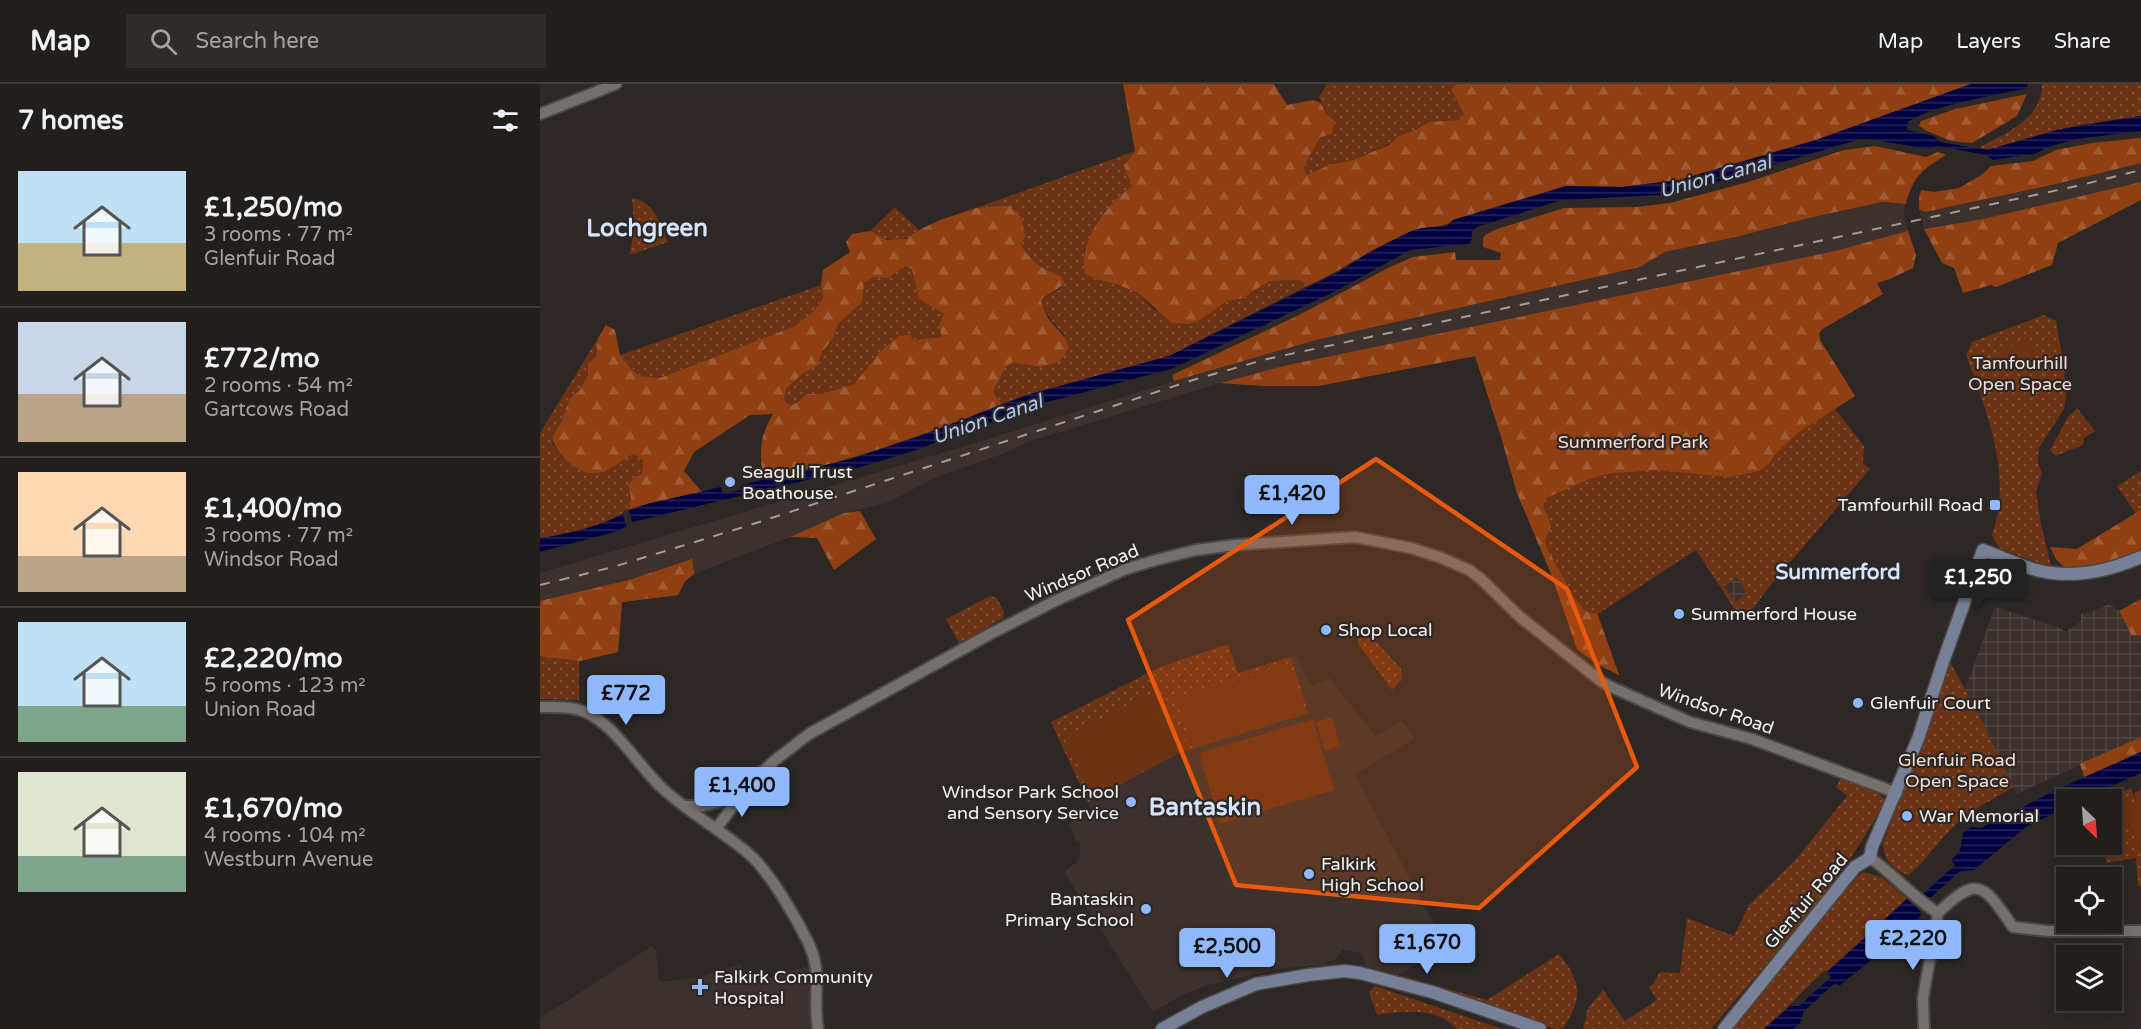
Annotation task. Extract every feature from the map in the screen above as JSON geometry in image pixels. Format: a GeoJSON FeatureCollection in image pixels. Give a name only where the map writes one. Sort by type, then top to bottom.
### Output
{"type":"FeatureCollection","features":[{"type":"Feature","properties":{"kind":"main road","name":"Glenfuir Road"},"geometry":{"type":"LineString","coordinates":[[1724,1029],[1855,867],[1870,858],[1872,847],[1897,793],[1918,739],[1983,550],[2036,570],[2066,574],[2082,574],[2141,557]]}},
{"type":"Feature","properties":{"kind":"main road"},"geometry":{"type":"LineString","coordinates":[[1162,1029],[1202,1006],[1256,984],[1345,971],[1432,992],[1540,1029]]}},
{"type":"Feature","properties":{"kind":"street"},"geometry":{"type":"LineString","coordinates":[[540,114],[616,84]]}},
{"type":"Feature","properties":{"kind":"street","name":"Windsor Road"},"geometry":{"type":"LineString","coordinates":[[684,806],[717,803],[734,797],[809,734],[1016,621],[1106,578],[1156,560],[1196,550],[1235,544],[1355,537],[1411,548],[1469,570],[1520,617],[1611,687],[1690,722],[1752,739],[1897,793]]}},
{"type":"Feature","properties":{"kind":"street"},"geometry":{"type":"LineString","coordinates":[[540,706],[578,710],[592,715],[607,727],[662,788],[749,854],[764,869],[808,941],[815,958],[818,975],[816,1004],[818,1029]]}},
{"type":"Feature","properties":{"kind":"street","name":"Windsor Road"},"geometry":{"type":"LineString","coordinates":[[716,830],[731,810],[734,797]]}},
{"type":"Feature","properties":{"kind":"street"},"geometry":{"type":"LineString","coordinates":[[1870,858],[1927,907],[1938,913]]}},
{"type":"Feature","properties":{"kind":"street"},"geometry":{"type":"LineString","coordinates":[[1924,1029],[1923,998],[1938,913],[1954,897],[1964,891],[1973,889],[1993,897],[2013,927],[2048,932],[2141,931]]}},
{"type":"Feature","properties":{"kind":"highlighted area"},"geometry":{"type":"Polygon","coordinates":[[[1376,459],[1567,589],[1637,767],[1479,908],[1236,885],[1128,620],[1376,459]]]}},
{"type":"Feature","properties":{"kind":"shaded area"},"geometry":{"type":"Polygon","coordinates":[[[2141,163],[2141,182],[1983,219],[1924,229],[1919,209],[1925,212],[2141,163]]]}},
{"type":"Feature","properties":{"kind":"shaded area"},"geometry":{"type":"Polygon","coordinates":[[[1882,202],[1906,204],[1905,219],[1916,255],[1913,268],[1890,279],[1318,386],[1220,383],[1028,442],[1005,453],[936,477],[887,503],[844,513],[790,537],[694,574],[691,559],[629,580],[540,601],[540,573],[1174,381],[1316,340],[1640,267],[1665,252],[1882,202]]]}},
{"type":"Feature","properties":{"kind":"shaded area"},"geometry":{"type":"Polygon","coordinates":[[[1737,577],[1748,593],[1734,602],[1724,586],[1737,577]]]}},
{"type":"Feature","properties":{"kind":"shaded area"},"geometry":{"type":"Polygon","coordinates":[[[2109,604],[2119,611],[2132,635],[2141,635],[2141,737],[2017,794],[1965,689],[1995,607],[2066,632],[2081,621],[2081,614],[2109,604]]]}},
{"type":"Feature","properties":{"kind":"shaded area","name":"Falkirk High School"},"geometry":{"type":"Polygon","coordinates":[[[1228,644],[1238,673],[1297,655],[1304,674],[1313,685],[1330,678],[1375,736],[1402,721],[1415,738],[1355,775],[1447,948],[1398,975],[1367,967],[1361,953],[1343,950],[1335,960],[1325,962],[1325,965],[1283,968],[1204,986],[1153,1012],[1064,872],[1078,861],[1080,853],[1080,844],[1076,841],[1069,824],[1091,810],[1051,722],[1160,667],[1228,644]]]}},
{"type":"Feature","properties":{"kind":"shaded area","name":"Falkirk Community Hospital"},"geometry":{"type":"Polygon","coordinates":[[[652,946],[656,951],[659,981],[699,977],[741,964],[743,985],[809,966],[814,990],[810,1006],[810,1029],[540,1029],[540,1018],[652,946]]]}},
{"type":"Feature","properties":{"kind":"green space"},"geometry":{"type":"Polygon","coordinates":[[[1123,84],[1274,84],[1287,105],[1313,100],[1321,103],[1327,115],[1335,121],[1332,134],[1320,137],[1304,167],[1306,175],[1389,145],[1397,137],[1429,122],[1459,120],[1464,114],[1451,90],[1457,84],[1971,84],[1816,140],[1679,180],[1622,187],[1566,186],[1453,220],[1444,225],[1415,230],[1307,286],[1301,280],[1270,281],[1244,298],[1227,301],[1202,319],[1190,324],[1172,323],[1138,293],[1095,279],[1085,273],[1084,261],[1090,236],[1105,212],[1132,186],[1124,166],[1135,151],[1123,84]]]}},
{"type":"Feature","properties":{"kind":"green space"},"geometry":{"type":"Polygon","coordinates":[[[1327,84],[1457,84],[1451,91],[1464,114],[1459,120],[1429,122],[1397,137],[1389,144],[1350,161],[1332,164],[1306,176],[1304,167],[1320,137],[1332,133],[1335,121],[1327,115],[1319,97],[1327,84]]]}},
{"type":"Feature","properties":{"kind":"green space"},"geometry":{"type":"Polygon","coordinates":[[[2042,84],[2141,84],[2141,116],[2067,128],[1998,148],[1979,148],[2021,124],[2029,116],[2041,96],[2042,84]]]}},
{"type":"Feature","properties":{"kind":"green space"},"geometry":{"type":"Polygon","coordinates":[[[2027,94],[2017,116],[1972,143],[1951,141],[1919,126],[1921,121],[1955,109],[2027,94]]]}},
{"type":"Feature","properties":{"kind":"green space"},"geometry":{"type":"Polygon","coordinates":[[[2141,138],[2141,163],[1925,212],[1919,209],[1921,190],[1934,192],[1959,188],[1983,174],[1991,166],[2033,161],[2056,150],[2092,143],[2141,138]]]}},
{"type":"Feature","properties":{"kind":"green space"},"geometry":{"type":"Polygon","coordinates":[[[1875,146],[1926,157],[1938,152],[1946,155],[1915,180],[1906,204],[1882,202],[1809,218],[1665,252],[1640,267],[1316,340],[1174,381],[1172,375],[1301,314],[1413,257],[1455,252],[1456,260],[1500,260],[1501,253],[1483,247],[1485,235],[1497,229],[1564,208],[1636,207],[1670,203],[1748,182],[1844,150],[1875,146]]]}},
{"type":"Feature","properties":{"kind":"green space"},"geometry":{"type":"Polygon","coordinates":[[[1135,151],[1130,158],[1132,186],[1110,207],[1084,251],[1095,279],[1138,293],[1153,309],[1190,324],[1202,319],[1227,301],[1244,298],[1270,281],[1301,280],[1307,286],[1169,356],[1002,404],[993,392],[1005,368],[1012,362],[1024,363],[1065,335],[1050,319],[1041,300],[1060,289],[1061,276],[1036,265],[1027,256],[998,206],[976,208],[1135,151]]]}},
{"type":"Feature","properties":{"kind":"green space"},"geometry":{"type":"Polygon","coordinates":[[[2141,182],[2141,200],[2058,243],[2052,265],[1996,287],[1991,285],[1963,293],[1954,268],[1942,263],[1924,229],[1983,219],[2141,182]]]}},
{"type":"Feature","properties":{"kind":"green space"},"geometry":{"type":"Polygon","coordinates":[[[632,198],[646,204],[656,214],[668,242],[630,255],[634,229],[632,198]]]}},
{"type":"Feature","properties":{"kind":"green space"},"geometry":{"type":"Polygon","coordinates":[[[1010,206],[1021,217],[1025,237],[1021,244],[1025,251],[1038,264],[1061,276],[1064,282],[1041,300],[1048,318],[1064,337],[1069,348],[1060,361],[1041,367],[1012,362],[1005,368],[993,392],[1002,404],[886,447],[768,479],[763,475],[761,451],[765,429],[773,414],[750,415],[694,452],[684,471],[702,492],[629,510],[631,498],[628,485],[635,477],[642,474],[643,461],[634,454],[606,470],[589,473],[568,462],[554,444],[552,437],[561,422],[570,398],[580,390],[588,374],[588,364],[596,357],[598,338],[606,325],[615,330],[620,355],[639,376],[660,378],[795,326],[814,311],[823,298],[821,285],[823,270],[850,252],[846,242],[852,234],[870,231],[887,240],[906,239],[940,220],[976,208],[1010,206]],[[905,266],[888,278],[874,277],[864,282],[862,302],[838,324],[834,337],[823,351],[817,366],[802,374],[786,389],[784,399],[789,406],[798,402],[806,394],[821,394],[854,384],[880,352],[898,336],[910,335],[913,340],[942,337],[939,325],[944,314],[919,299],[912,269],[905,266]]]}},
{"type":"Feature","properties":{"kind":"green space"},"geometry":{"type":"Polygon","coordinates":[[[895,207],[919,230],[914,235],[895,240],[870,231],[895,207]]]}},
{"type":"Feature","properties":{"kind":"green space","name":"Summerford Park"},"geometry":{"type":"Polygon","coordinates":[[[1908,231],[1916,255],[1913,268],[1877,283],[1883,294],[1822,329],[1819,334],[1820,340],[1855,396],[1799,432],[1776,453],[1768,465],[1759,471],[1728,477],[1659,470],[1612,473],[1592,478],[1546,498],[1543,508],[1551,527],[1545,540],[1547,548],[1573,596],[1585,611],[1597,614],[1619,675],[1597,664],[1577,649],[1552,576],[1517,493],[1475,356],[1318,386],[1220,383],[1288,365],[1835,251],[1908,231]]]}},
{"type":"Feature","properties":{"kind":"green space"},"geometry":{"type":"Polygon","coordinates":[[[905,266],[912,269],[919,299],[944,314],[942,337],[913,340],[898,336],[880,352],[854,384],[821,394],[806,394],[798,402],[789,406],[784,399],[786,389],[802,374],[817,366],[823,352],[834,337],[838,324],[848,315],[863,282],[874,277],[888,278],[905,266]]]}},
{"type":"Feature","properties":{"kind":"green space"},"geometry":{"type":"Polygon","coordinates":[[[821,285],[823,298],[814,311],[795,326],[660,378],[639,376],[620,355],[821,285]]]}},
{"type":"Feature","properties":{"kind":"green space","name":"Summerford Park"},"geometry":{"type":"Polygon","coordinates":[[[1883,294],[1822,329],[1819,334],[1820,340],[1855,396],[1835,409],[1864,446],[1863,463],[1870,469],[1769,587],[1743,622],[1696,550],[1598,614],[1619,675],[1597,664],[1577,649],[1552,576],[1517,493],[1502,440],[1883,294]],[[1737,577],[1724,586],[1735,602],[1747,593],[1737,577]]]}},
{"type":"Feature","properties":{"kind":"green space","name":"Tamfourhill Open Space"},"geometry":{"type":"Polygon","coordinates":[[[2044,315],[2056,321],[2064,367],[2066,396],[2064,409],[2039,448],[2038,463],[2042,473],[2036,491],[2041,525],[2051,565],[2041,564],[1999,548],[1992,535],[1998,512],[1999,467],[1989,421],[1966,355],[1972,342],[2044,315]]]}},
{"type":"Feature","properties":{"kind":"green space"},"geometry":{"type":"Polygon","coordinates":[[[598,338],[596,357],[580,390],[570,398],[561,422],[552,437],[553,445],[563,458],[610,469],[634,453],[643,462],[642,474],[628,485],[631,498],[629,510],[598,525],[540,539],[540,433],[598,338]]]}},
{"type":"Feature","properties":{"kind":"green space"},"geometry":{"type":"Polygon","coordinates":[[[2028,339],[2035,357],[2003,369],[1996,351],[2028,339]]]}},
{"type":"Feature","properties":{"kind":"green space"},"geometry":{"type":"Polygon","coordinates":[[[2077,408],[2095,431],[2084,438],[2083,445],[2055,456],[2050,450],[2068,417],[2077,408]]]}},
{"type":"Feature","properties":{"kind":"green space"},"geometry":{"type":"Polygon","coordinates":[[[2141,471],[2141,551],[2077,549],[2136,514],[2117,486],[2141,471]]]}},
{"type":"Feature","properties":{"kind":"green space"},"geometry":{"type":"Polygon","coordinates":[[[2141,510],[2141,551],[2100,567],[2065,568],[2056,559],[2050,547],[2077,549],[2141,510]]]}},
{"type":"Feature","properties":{"kind":"green space"},"geometry":{"type":"Polygon","coordinates":[[[860,511],[876,539],[834,570],[817,538],[790,537],[844,513],[860,511]]]}},
{"type":"Feature","properties":{"kind":"green space"},"geometry":{"type":"Polygon","coordinates":[[[692,559],[694,574],[685,581],[678,595],[622,602],[618,652],[579,661],[579,700],[540,699],[540,601],[629,580],[692,559]]]}},
{"type":"Feature","properties":{"kind":"green space"},"geometry":{"type":"Polygon","coordinates":[[[692,559],[694,574],[685,581],[678,595],[622,602],[618,652],[579,661],[540,656],[540,601],[629,580],[692,559]]]}},
{"type":"Feature","properties":{"kind":"green space"},"geometry":{"type":"Polygon","coordinates":[[[990,596],[997,598],[1004,612],[1003,618],[959,643],[946,619],[990,596]]]}},
{"type":"Feature","properties":{"kind":"green space"},"geometry":{"type":"Polygon","coordinates":[[[2141,599],[2141,635],[2132,636],[2119,611],[2141,599]]]}},
{"type":"Feature","properties":{"kind":"green space"},"geometry":{"type":"Polygon","coordinates":[[[1363,636],[1372,637],[1401,669],[1402,679],[1392,690],[1358,644],[1358,640],[1363,636]]]}},
{"type":"Feature","properties":{"kind":"green space"},"geometry":{"type":"Polygon","coordinates":[[[1228,644],[1238,673],[1291,657],[1308,713],[1179,753],[1088,802],[1051,722],[1160,667],[1228,644]]]}},
{"type":"Feature","properties":{"kind":"green space","name":"Glenfuir Road Open Space"},"geometry":{"type":"Polygon","coordinates":[[[1950,662],[2014,787],[1961,820],[1909,875],[1899,871],[1891,864],[1885,855],[1883,844],[1950,662]]]}},
{"type":"Feature","properties":{"kind":"green space"},"geometry":{"type":"Polygon","coordinates":[[[1289,663],[1304,714],[1193,748],[1178,698],[1289,663]]]}},
{"type":"Feature","properties":{"kind":"green space"},"geometry":{"type":"Polygon","coordinates":[[[1159,690],[1189,748],[1094,796],[1064,738],[1159,690]]]}},
{"type":"Feature","properties":{"kind":"green space"},"geometry":{"type":"Polygon","coordinates":[[[1332,717],[1340,746],[1325,751],[1316,722],[1332,717]]]}},
{"type":"Feature","properties":{"kind":"green space"},"geometry":{"type":"Polygon","coordinates":[[[1313,719],[1334,790],[1220,824],[1199,753],[1313,719]]]}},
{"type":"Feature","properties":{"kind":"green space"},"geometry":{"type":"Polygon","coordinates":[[[2141,737],[2141,752],[2084,777],[2080,764],[2141,737]]]}},
{"type":"Feature","properties":{"kind":"green space"},"geometry":{"type":"Polygon","coordinates":[[[1842,776],[1871,789],[1885,800],[1849,860],[1805,919],[1711,1029],[1583,1029],[1588,1008],[1603,990],[1625,1021],[1657,1000],[1649,987],[1660,972],[1680,973],[1687,918],[1734,936],[1749,905],[1797,858],[1847,796],[1836,787],[1842,776]]]}},
{"type":"Feature","properties":{"kind":"green space"},"geometry":{"type":"Polygon","coordinates":[[[2131,788],[2136,801],[2122,808],[2122,792],[2131,788]]]}},
{"type":"Feature","properties":{"kind":"green space"},"geometry":{"type":"Polygon","coordinates":[[[2141,790],[2141,851],[2122,810],[2122,808],[2136,801],[2134,793],[2141,790]]]}},
{"type":"Feature","properties":{"kind":"green space"},"geometry":{"type":"Polygon","coordinates":[[[2122,810],[2141,851],[2141,886],[2138,886],[2136,858],[2106,863],[2106,855],[2122,855],[2122,810]]]}},
{"type":"Feature","properties":{"kind":"green space"},"geometry":{"type":"Polygon","coordinates":[[[1863,872],[1882,877],[1907,899],[1827,972],[1824,971],[1764,1029],[1730,1029],[1852,881],[1863,872]]]}},
{"type":"Feature","properties":{"kind":"green space"},"geometry":{"type":"Polygon","coordinates":[[[1559,954],[1576,982],[1577,999],[1570,1018],[1563,1028],[1556,1029],[1398,975],[1487,1000],[1559,954]]]}},
{"type":"Feature","properties":{"kind":"green space"},"geometry":{"type":"Polygon","coordinates":[[[1375,986],[1502,1029],[1457,1029],[1440,1017],[1419,1012],[1377,1015],[1369,992],[1375,986]]]}},
{"type":"Feature","properties":{"kind":"water","name":"Union Canal"},"geometry":{"type":"Polygon","coordinates":[[[1971,84],[2027,84],[2028,88],[1965,101],[1932,111],[1908,122],[1907,130],[1934,136],[1940,142],[1987,150],[2057,130],[2141,116],[2141,131],[2077,139],[2051,146],[2034,154],[1993,160],[1986,155],[1938,146],[1928,149],[1860,139],[1687,191],[1661,195],[1562,200],[1477,227],[1472,232],[1471,242],[1468,244],[1410,250],[1338,290],[1171,369],[1036,405],[916,450],[861,467],[632,522],[629,510],[647,504],[721,487],[723,494],[741,490],[741,485],[851,459],[920,436],[1027,395],[1169,356],[1339,272],[1368,253],[1411,231],[1447,226],[1453,220],[1566,186],[1622,187],[1679,180],[1816,140],[1971,84]]]}},
{"type":"Feature","properties":{"kind":"water"},"geometry":{"type":"Polygon","coordinates":[[[622,514],[627,526],[618,531],[540,552],[540,538],[582,529],[622,514]]]}},
{"type":"Feature","properties":{"kind":"water"},"geometry":{"type":"Polygon","coordinates":[[[2141,752],[2141,773],[2105,789],[2058,789],[2141,752]]]}},
{"type":"Feature","properties":{"kind":"water"},"geometry":{"type":"Polygon","coordinates":[[[2056,790],[2056,812],[2026,827],[1974,870],[1960,871],[1929,899],[1923,894],[1955,865],[1951,860],[1960,851],[1963,833],[1971,827],[1981,828],[2056,790]]]}},
{"type":"Feature","properties":{"kind":"water"},"geometry":{"type":"Polygon","coordinates":[[[1907,899],[1922,913],[1911,928],[1839,986],[1835,983],[1804,1011],[1800,1023],[1793,1029],[1764,1029],[1790,1006],[1799,1006],[1831,977],[1827,972],[1907,899]]]}},
{"type":"Feature","properties":{"kind":"railway"},"geometry":{"type":"LineString","coordinates":[[540,585],[613,567],[747,526],[1193,380],[1267,359],[2077,186],[2141,170]]}},
{"type":"Feature","properties":{"kind":"place","name":"Seagull Trust Boathouse"},"geometry":{"type":"Point","coordinates":[730,482]}},
{"type":"Feature","properties":{"kind":"place","name":"Tamfourhill Road"},"geometry":{"type":"Point","coordinates":[1995,505]}},
{"type":"Feature","properties":{"kind":"place","name":"Summerford House"},"geometry":{"type":"Point","coordinates":[1679,614]}},
{"type":"Feature","properties":{"kind":"place","name":"Shop Local"},"geometry":{"type":"Point","coordinates":[1326,630]}},
{"type":"Feature","properties":{"kind":"place","name":"Glenfuir Court"},"geometry":{"type":"Point","coordinates":[1858,703]}},
{"type":"Feature","properties":{"kind":"place","name":"Windsor Park School and Sensory Service"},"geometry":{"type":"Point","coordinates":[1131,802]}},
{"type":"Feature","properties":{"kind":"place","name":"War Memorial"},"geometry":{"type":"Point","coordinates":[1907,816]}},
{"type":"Feature","properties":{"kind":"place","name":"Falkirk High School"},"geometry":{"type":"Point","coordinates":[1309,874]}},
{"type":"Feature","properties":{"kind":"place","name":"Bantaskin Primary School"},"geometry":{"type":"Point","coordinates":[1146,909]}},
{"type":"Feature","properties":{"kind":"place","name":"Falkirk Community Hospital"},"geometry":{"type":"Point","coordinates":[700,987]}},
{"type":"Feature","properties":{"kind":"district","name":"Lochgreen"},"geometry":{"type":"Point","coordinates":[647,228]}},
{"type":"Feature","properties":{"kind":"district","name":"Summerford"},"geometry":{"type":"Point","coordinates":[1838,572]}},
{"type":"Feature","properties":{"kind":"district","name":"Bantaskin"},"geometry":{"type":"Point","coordinates":[1205,807]}}]}
